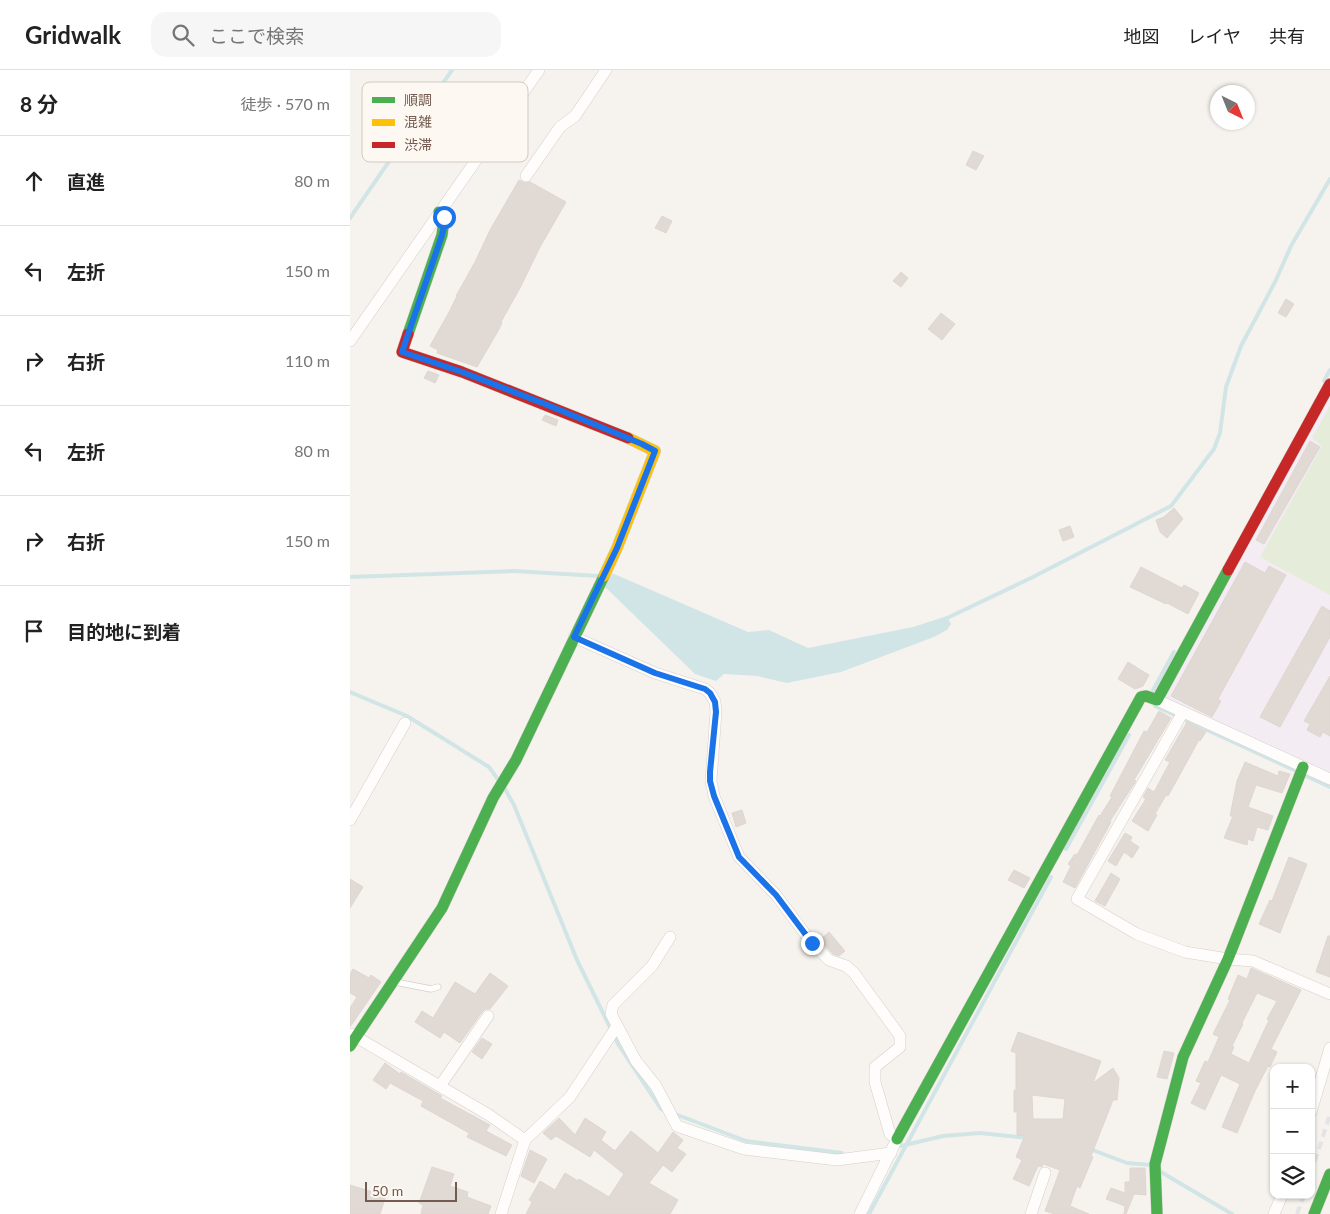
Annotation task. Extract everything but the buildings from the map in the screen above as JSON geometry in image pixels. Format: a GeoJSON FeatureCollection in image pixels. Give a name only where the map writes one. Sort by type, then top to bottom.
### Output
{"type":"FeatureCollection","features":[{"type":"Feature","properties":{"kind":"main road"},"geometry":{"type":"LineString","coordinates":[[352,1039],[393,982],[442,908],[493,798],[516,760],[606,572],[655,451],[545,404],[462,372],[402,352],[442,235],[445,222],[444,217],[439,212]]}},
{"type":"Feature","properties":{"kind":"main road"},"geometry":{"type":"LineString","coordinates":[[897,1139],[1141,696],[1152,698],[1330,384]]}},
{"type":"Feature","properties":{"kind":"main road"},"geometry":{"type":"LineString","coordinates":[[1158,1214],[1155,1167],[1183,1057],[1228,959],[1303,767]]}},
{"type":"Feature","properties":{"kind":"main road"},"geometry":{"type":"LineString","coordinates":[[1314,1214],[1330,1174]]}},
{"type":"Feature","properties":{"kind":"street"},"geometry":{"type":"LineString","coordinates":[[528,84],[538,70]]}},
{"type":"Feature","properties":{"kind":"street"},"geometry":{"type":"LineString","coordinates":[[526,176],[560,127],[575,116],[606,70]]}},
{"type":"Feature","properties":{"kind":"street"},"geometry":{"type":"LineString","coordinates":[[350,341],[474,162]]}},
{"type":"Feature","properties":{"kind":"street"},"geometry":{"type":"LineString","coordinates":[[574,637],[655,673],[696,686],[710,693],[715,702],[716,712],[710,781],[714,796],[739,857],[776,895],[812,943],[829,960],[846,966],[854,973],[900,1036],[900,1048],[875,1067],[875,1082],[890,1134],[897,1139],[860,1214]]}},
{"type":"Feature","properties":{"kind":"street"},"geometry":{"type":"LineString","coordinates":[[1152,698],[1181,716],[1330,779]]}},
{"type":"Feature","properties":{"kind":"street"},"geometry":{"type":"LineString","coordinates":[[1181,716],[1077,899],[1137,934],[1185,952],[1228,959],[1253,960],[1330,994]]}},
{"type":"Feature","properties":{"kind":"street"},"geometry":{"type":"LineString","coordinates":[[350,820],[405,723]]}},
{"type":"Feature","properties":{"kind":"street"},"geometry":{"type":"LineString","coordinates":[[670,937],[652,966],[613,1005],[611,1014],[636,1061],[656,1086],[677,1126],[744,1149],[837,1160],[891,1153]]}},
{"type":"Feature","properties":{"kind":"street"},"geometry":{"type":"LineString","coordinates":[[440,1086],[488,1016]]}},
{"type":"Feature","properties":{"kind":"street"},"geometry":{"type":"LineString","coordinates":[[501,1214],[525,1140],[570,1097],[617,1026]]}},
{"type":"Feature","properties":{"kind":"street"},"geometry":{"type":"LineString","coordinates":[[352,1039],[440,1086],[489,1115],[525,1140]]}},
{"type":"Feature","properties":{"kind":"street"},"geometry":{"type":"LineString","coordinates":[[1312,1109],[1330,1048]]}},
{"type":"Feature","properties":{"kind":"street"},"geometry":{"type":"LineString","coordinates":[[1031,1214],[1045,1173]]}},
{"type":"Feature","properties":{"kind":"street"},"geometry":{"type":"LineString","coordinates":[[1274,1214],[1280,1199]]}},
{"type":"Feature","properties":{"kind":"lane"},"geometry":{"type":"LineString","coordinates":[[393,982],[431,989],[438,987]]}},
{"type":"Feature","properties":{"kind":"shaded area"},"geometry":{"type":"Polygon","coordinates":[[[1330,394],[1330,772],[1329,772],[1165,699],[1330,394]]]}},
{"type":"Feature","properties":{"kind":"shaded area"},"geometry":{"type":"Polygon","coordinates":[[[612,573],[748,632],[769,630],[808,648],[913,627],[947,616],[951,624],[947,630],[934,637],[841,672],[787,683],[757,676],[724,674],[716,681],[695,674],[603,585],[612,573]]]}},
{"type":"Feature","properties":{"kind":"green space"},"geometry":{"type":"Polygon","coordinates":[[[1330,406],[1330,595],[1260,557],[1322,446],[1312,438],[1330,406]]]}},
{"type":"Feature","properties":{"kind":"waterway"},"geometry":{"type":"LineString","coordinates":[[444,82],[452,70]]}},
{"type":"Feature","properties":{"kind":"waterway"},"geometry":{"type":"LineString","coordinates":[[350,218],[389,162]]}},
{"type":"Feature","properties":{"kind":"waterway"},"geometry":{"type":"LineString","coordinates":[[945,619],[1031,578],[1171,506],[1214,449],[1220,433],[1226,387],[1241,346],[1275,282],[1291,246],[1330,179]]}},
{"type":"Feature","properties":{"kind":"waterway"},"geometry":{"type":"LineString","coordinates":[[1324,381],[1330,370]]}},
{"type":"Feature","properties":{"kind":"waterway"},"geometry":{"type":"LineString","coordinates":[[350,577],[514,571],[598,576]]}},
{"type":"Feature","properties":{"kind":"waterway"},"geometry":{"type":"LineString","coordinates":[[1151,694],[1174,652]]}},
{"type":"Feature","properties":{"kind":"waterway"},"geometry":{"type":"LineString","coordinates":[[350,692],[407,716],[489,767],[499,781]]}},
{"type":"Feature","properties":{"kind":"waterway"},"geometry":{"type":"LineString","coordinates":[[1155,706],[1294,770]]}},
{"type":"Feature","properties":{"kind":"waterway"},"geometry":{"type":"LineString","coordinates":[[1066,849],[1129,735]]}},
{"type":"Feature","properties":{"kind":"waterway"},"geometry":{"type":"LineString","coordinates":[[1306,776],[1330,787]]}},
{"type":"Feature","properties":{"kind":"waterway"},"geometry":{"type":"LineString","coordinates":[[505,789],[514,805],[577,960],[618,1044],[661,1109],[666,1111]]}},
{"type":"Feature","properties":{"kind":"waterway"},"geometry":{"type":"LineString","coordinates":[[869,1214],[1051,877]]}},
{"type":"Feature","properties":{"kind":"waterway"},"geometry":{"type":"LineString","coordinates":[[675,1114],[746,1141],[842,1153]]}},
{"type":"Feature","properties":{"kind":"waterway"},"geometry":{"type":"LineString","coordinates":[[901,1146],[943,1136],[980,1133],[1027,1138]]}},
{"type":"Feature","properties":{"kind":"waterway"},"geometry":{"type":"LineString","coordinates":[[1090,1149],[1127,1163],[1151,1165]]}},
{"type":"Feature","properties":{"kind":"waterway"},"geometry":{"type":"LineString","coordinates":[[1161,1172],[1232,1214]]}},
{"type":"Feature","properties":{"kind":"railway"},"geometry":{"type":"LineString","coordinates":[[1315,1161],[1330,1114]]}},
{"type":"Feature","properties":{"kind":"railway"},"geometry":{"type":"LineString","coordinates":[[1297,1214],[1303,1199]]}},
{"type":"Feature","properties":{"kind":"traffic: fast"},"geometry":{"type":"LineString","coordinates":[[408,334],[442,235],[444,220],[439,212]]}},
{"type":"Feature","properties":{"kind":"traffic: fast"},"geometry":{"type":"LineString","coordinates":[[897,1139],[1141,697],[1146,696],[1157,700],[1228,570]]}},
{"type":"Feature","properties":{"kind":"traffic: fast"},"geometry":{"type":"LineString","coordinates":[[350,1046],[442,908],[493,798],[516,760],[604,576]]}},
{"type":"Feature","properties":{"kind":"traffic: fast"},"geometry":{"type":"LineString","coordinates":[[1157,1214],[1155,1164],[1183,1057],[1228,959],[1303,767]]}},
{"type":"Feature","properties":{"kind":"traffic: fast"},"geometry":{"type":"LineString","coordinates":[[1314,1214],[1330,1174]]}},
{"type":"Feature","properties":{"kind":"traffic: slow"},"geometry":{"type":"LineString","coordinates":[[604,576],[655,451],[628,438]]}},
{"type":"Feature","properties":{"kind":"traffic: jam"},"geometry":{"type":"LineString","coordinates":[[408,334],[402,352],[462,372],[628,438]]}},
{"type":"Feature","properties":{"kind":"traffic: jam"},"geometry":{"type":"LineString","coordinates":[[1228,570],[1330,384]]}},
{"type":"Feature","properties":{"kind":"route"},"geometry":{"type":"LineString","coordinates":[[444,217],[445,222],[442,235],[402,352],[462,372],[545,404],[655,451],[617,548],[574,637],[655,673],[705,689],[710,693],[715,702],[716,712],[710,772],[714,796],[739,857],[776,895],[812,943]]}}]}
